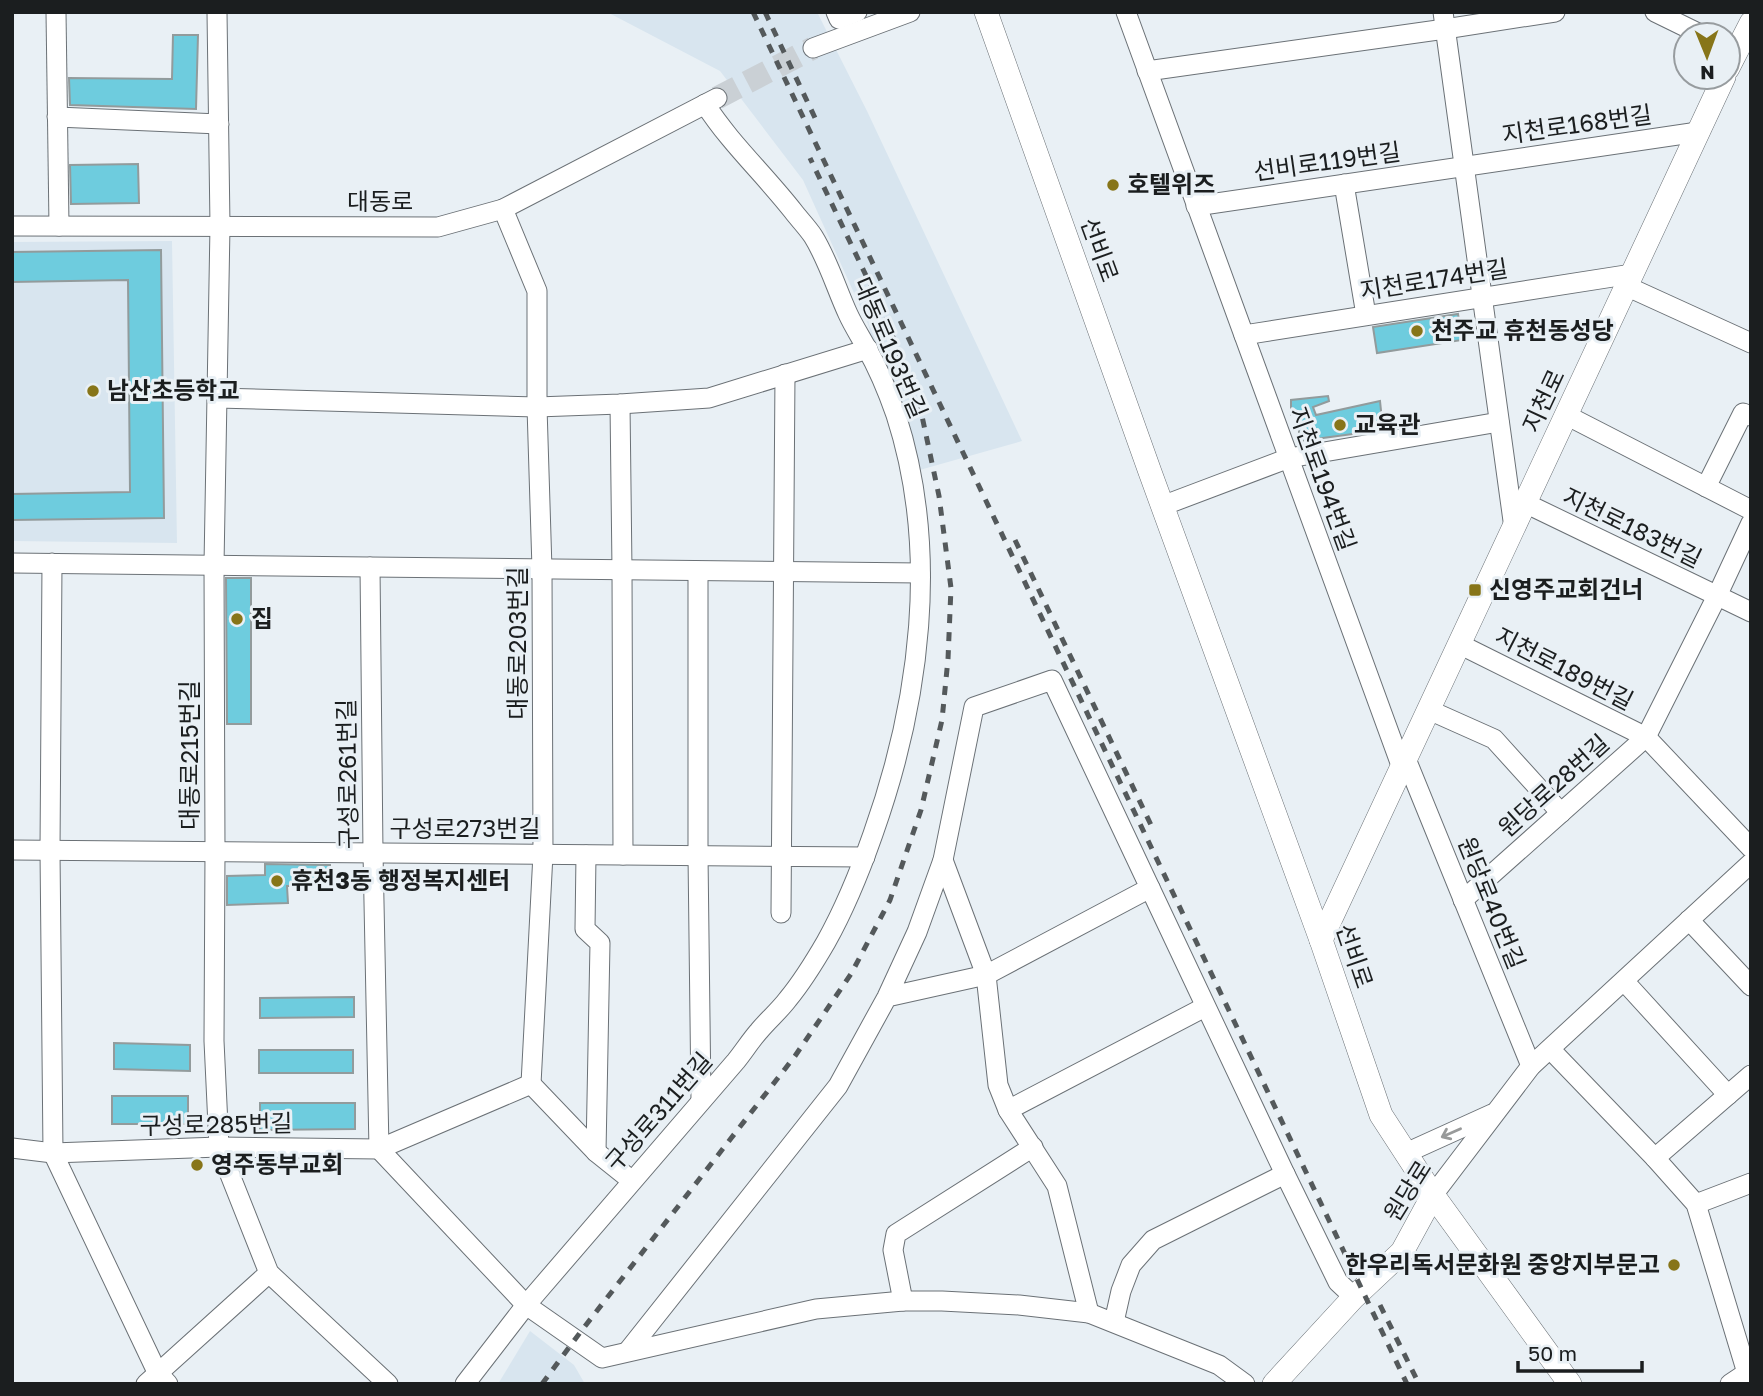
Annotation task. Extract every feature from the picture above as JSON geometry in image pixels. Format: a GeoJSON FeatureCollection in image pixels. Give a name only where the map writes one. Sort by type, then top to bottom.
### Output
{"type":"FeatureCollection","features":[{"type":"Feature","properties":{"kind":"main road","name":"선비로"},"geometry":{"type":"LineString","coordinates":[[986,12],[1162,506],[1321,940],[1381,1115],[1433,1195],[1570,1384]]}},
{"type":"Feature","properties":{"kind":"main road","name":"지천로"},"geometry":{"type":"LineString","coordinates":[[1321,940],[1717,91]]}},
{"type":"Feature","properties":{"kind":"main road","name":"원당로"},"geometry":{"type":"LineString","coordinates":[[1274,1384],[1354,1297],[1402,1252],[1433,1195]]}},
{"type":"Feature","properties":{"kind":"street"},"geometry":{"type":"LineString","coordinates":[[56,12],[59,226]]}},
{"type":"Feature","properties":{"kind":"street","name":"대동로215번길"},"geometry":{"type":"LineString","coordinates":[[217,12],[220,226],[214,565],[214,1041],[219,1147],[269,1273],[388,1384]]}},
{"type":"Feature","properties":{"kind":"street"},"geometry":{"type":"LineString","coordinates":[[836,12],[839,19],[857,12]]}},
{"type":"Feature","properties":{"kind":"street"},"geometry":{"type":"LineString","coordinates":[[813,48],[910,12]]}},
{"type":"Feature","properties":{"kind":"street","name":"지천로194번길"},"geometry":{"type":"LineString","coordinates":[[1126,12],[1404,763]]}},
{"type":"Feature","properties":{"kind":"street"},"geometry":{"type":"LineString","coordinates":[[1147,71],[1444,21],[1555,12]]}},
{"type":"Feature","properties":{"kind":"street"},"geometry":{"type":"LineString","coordinates":[[1655,12],[1673,21]]}},
{"type":"Feature","properties":{"kind":"street"},"geometry":{"type":"LineString","coordinates":[[1444,21],[1514,528]]}},
{"type":"Feature","properties":{"kind":"street","name":"대동로"},"geometry":{"type":"LineString","coordinates":[[12,226],[438,227],[503,209],[711,101]]}},
{"type":"Feature","properties":{"kind":"street","name":"대동로193번길"},"geometry":{"type":"LineString","coordinates":[[711,101],[720,126],[813,236],[848,315],[868,349],[895,414],[905,449],[919,539],[920,573],[915,656],[897,761],[865,857]]}},
{"type":"Feature","properties":{"kind":"street"},"geometry":{"type":"LineString","coordinates":[[57,117],[219,124]]}},
{"type":"Feature","properties":{"kind":"street","name":"지천로168번길"},"geometry":{"type":"LineString","coordinates":[[1464,167],[1698,132]]}},
{"type":"Feature","properties":{"kind":"street","name":"선비로119번길"},"geometry":{"type":"LineString","coordinates":[[1196,206],[1464,167]]}},
{"type":"Feature","properties":{"kind":"street"},"geometry":{"type":"LineString","coordinates":[[1344,184],[1366,315]]}},
{"type":"Feature","properties":{"kind":"street","name":"대동로203번길"},"geometry":{"type":"LineString","coordinates":[[503,209],[537,291],[543,854],[531,1084]]}},
{"type":"Feature","properties":{"kind":"street"},"geometry":{"type":"LineString","coordinates":[[1629,280],[1751,343]]}},
{"type":"Feature","properties":{"kind":"street","name":"지천로174번길"},"geometry":{"type":"LineString","coordinates":[[1244,335],[1482,297],[1629,280]]}},
{"type":"Feature","properties":{"kind":"street"},"geometry":{"type":"LineString","coordinates":[[217,398],[537,407],[709,398],[868,349]]}},
{"type":"Feature","properties":{"kind":"street"},"geometry":{"type":"LineString","coordinates":[[781,913],[785,374]]}},
{"type":"Feature","properties":{"kind":"street"},"geometry":{"type":"LineString","coordinates":[[620,404],[622,855]]}},
{"type":"Feature","properties":{"kind":"street"},"geometry":{"type":"LineString","coordinates":[[1706,487],[1747,414]]}},
{"type":"Feature","properties":{"kind":"street"},"geometry":{"type":"LineString","coordinates":[[1566,415],[1751,510]]}},
{"type":"Feature","properties":{"kind":"street"},"geometry":{"type":"LineString","coordinates":[[1162,506],[1289,458],[1499,422]]}},
{"type":"Feature","properties":{"kind":"street","name":"지천로183번길"},"geometry":{"type":"LineString","coordinates":[[1525,503],[1751,612]]}},
{"type":"Feature","properties":{"kind":"street","name":"원당로28번길"},"geometry":{"type":"LineString","coordinates":[[1463,900],[1646,737],[1751,523]]}},
{"type":"Feature","properties":{"kind":"street"},"geometry":{"type":"LineString","coordinates":[[12,563],[920,573]]}},
{"type":"Feature","properties":{"kind":"street"},"geometry":{"type":"LineString","coordinates":[[52,563],[50,851],[53,1153],[157,1380],[269,1273]]}},
{"type":"Feature","properties":{"kind":"street","name":"구성로261번길"},"geometry":{"type":"LineString","coordinates":[[370,567],[379,1149]]}},
{"type":"Feature","properties":{"kind":"street"},"geometry":{"type":"LineString","coordinates":[[698,570],[701,1100]]}},
{"type":"Feature","properties":{"kind":"street","name":"지천로189번길"},"geometry":{"type":"LineString","coordinates":[[1460,644],[1646,737]]}},
{"type":"Feature","properties":{"kind":"street"},"geometry":{"type":"LineString","coordinates":[[628,1351],[838,1086],[887,997],[917,932],[943,860],[974,707],[1052,680],[1285,1174],[1338,1282],[1354,1297]]}},
{"type":"Feature","properties":{"kind":"street"},"geometry":{"type":"LineString","coordinates":[[1429,710],[1494,739],[1561,813]]}},
{"type":"Feature","properties":{"kind":"street","name":"원당로28번길"},"geometry":{"type":"LineString","coordinates":[[1646,737],[1751,848]]}},
{"type":"Feature","properties":{"kind":"street","name":"원당로40번길"},"geometry":{"type":"LineString","coordinates":[[1404,763],[1531,1066]]}},
{"type":"Feature","properties":{"kind":"street","name":"구성로273번길"},"geometry":{"type":"LineString","coordinates":[[12,850],[865,857]]}},
{"type":"Feature","properties":{"kind":"street"},"geometry":{"type":"LineString","coordinates":[[586,855],[585,929],[600,943],[596,1152]]}},
{"type":"Feature","properties":{"kind":"street","name":"구성로311번길"},"geometry":{"type":"LineString","coordinates":[[465,1384],[526,1305],[788,999],[826,941],[865,857]]}},
{"type":"Feature","properties":{"kind":"street"},"geometry":{"type":"LineString","coordinates":[[943,860],[986,975],[998,1085],[1008,1110],[1057,1186],[1089,1313]]}},
{"type":"Feature","properties":{"kind":"street","name":"원당로"},"geometry":{"type":"LineString","coordinates":[[1433,1195],[1531,1066],[1751,863]]}},
{"type":"Feature","properties":{"kind":"street"},"geometry":{"type":"LineString","coordinates":[[887,997],[986,975],[1150,888]]}},
{"type":"Feature","properties":{"kind":"street"},"geometry":{"type":"LineString","coordinates":[[1689,920],[1751,986]]}},
{"type":"Feature","properties":{"kind":"street"},"geometry":{"type":"LineString","coordinates":[[1624,981],[1727,1095]]}},
{"type":"Feature","properties":{"kind":"street"},"geometry":{"type":"LineString","coordinates":[[1008,1110],[1205,1007]]}},
{"type":"Feature","properties":{"kind":"street"},"geometry":{"type":"LineString","coordinates":[[1549,1049],[1696,1204],[1749,1371],[1730,1384]]}},
{"type":"Feature","properties":{"kind":"street"},"geometry":{"type":"LineString","coordinates":[[1655,1158],[1751,1075]]}},
{"type":"Feature","properties":{"kind":"street"},"geometry":{"type":"LineString","coordinates":[[531,1084],[596,1152],[631,1180]]}},
{"type":"Feature","properties":{"kind":"street","name":"구성로285번길"},"geometry":{"type":"LineString","coordinates":[[12,1148],[53,1153],[219,1147],[379,1149],[531,1084]]}},
{"type":"Feature","properties":{"kind":"street"},"geometry":{"type":"LineString","coordinates":[[1406,1153],[1496,1113]]}},
{"type":"Feature","properties":{"kind":"street"},"geometry":{"type":"LineString","coordinates":[[903,1301],[893,1250],[896,1234],[1033,1147]]}},
{"type":"Feature","properties":{"kind":"street"},"geometry":{"type":"LineString","coordinates":[[379,1149],[526,1305],[601,1358],[816,1309],[903,1301],[942,1301],[1019,1305],[1089,1313],[1219,1366],[1245,1384]]}},
{"type":"Feature","properties":{"kind":"street"},"geometry":{"type":"LineString","coordinates":[[1114,1322],[1121,1291],[1131,1265],[1153,1240],[1285,1174]]}},
{"type":"Feature","properties":{"kind":"street"},"geometry":{"type":"LineString","coordinates":[[1696,1204],[1751,1183]]}},
{"type":"Feature","properties":{"kind":"shaded area"},"geometry":{"type":"Polygon","coordinates":[[[607,12],[817,12],[867,111],[1022,441],[909,473],[868,324],[803,180],[720,71],[607,12]]]}},
{"type":"Feature","properties":{"kind":"shaded area","name":"남산초등학교"},"geometry":{"type":"Polygon","coordinates":[[[172,241],[177,543],[12,541],[12,242],[172,241]]]}},
{"type":"Feature","properties":{"kind":"shaded area"},"geometry":{"type":"Polygon","coordinates":[[[530,1331],[574,1365],[585,1384],[498,1384],[530,1331]]]}},
{"type":"Feature","properties":{"kind":"building"},"geometry":{"type":"Polygon","coordinates":[[[173,35],[198,35],[196,109],[70,105],[69,78],[172,79],[173,35]]]}},
{"type":"Feature","properties":{"kind":"building"},"geometry":{"type":"Polygon","coordinates":[[[138,164],[139,203],[71,204],[70,165],[138,164]]]}},
{"type":"Feature","properties":{"kind":"building"},"geometry":{"type":"Polygon","coordinates":[[[161,250],[164,518],[12,520],[12,494],[130,492],[128,280],[12,282],[12,252],[161,250]]]}},
{"type":"Feature","properties":{"kind":"building","name":"천주교 휴천동성당"},"geometry":{"type":"Polygon","coordinates":[[[1458,314],[1462,340],[1377,353],[1373,327],[1458,314]]]}},
{"type":"Feature","properties":{"kind":"building","name":"교육관"},"geometry":{"type":"Polygon","coordinates":[[[1328,396],[1329,401],[1313,407],[1316,415],[1380,401],[1383,430],[1300,441],[1297,412],[1291,414],[1291,400],[1328,396]]]}},
{"type":"Feature","properties":{"kind":"building"},"geometry":{"type":"Polygon","coordinates":[[[226,578],[251,578],[251,724],[227,724],[226,578]]]}},
{"type":"Feature","properties":{"kind":"building","name":"휴천3동 행정복지센터"},"geometry":{"type":"Polygon","coordinates":[[[265,864],[330,865],[330,885],[287,886],[288,903],[227,905],[227,876],[265,875],[265,864]]]}},
{"type":"Feature","properties":{"kind":"building"},"geometry":{"type":"Polygon","coordinates":[[[354,997],[354,1017],[260,1018],[260,998],[354,997]]]}},
{"type":"Feature","properties":{"kind":"building"},"geometry":{"type":"Polygon","coordinates":[[[114,1043],[190,1045],[190,1071],[114,1069],[114,1043]]]}},
{"type":"Feature","properties":{"kind":"building"},"geometry":{"type":"Polygon","coordinates":[[[259,1050],[353,1050],[353,1073],[259,1073],[259,1050]]]}},
{"type":"Feature","properties":{"kind":"building"},"geometry":{"type":"Polygon","coordinates":[[[112,1096],[188,1096],[188,1124],[112,1124],[112,1096]]]}},
{"type":"Feature","properties":{"kind":"building"},"geometry":{"type":"Polygon","coordinates":[[[260,1103],[355,1103],[355,1129],[260,1130],[260,1103]]]}},
{"type":"Feature","properties":{"kind":"tunnel"},"geometry":{"type":"LineString","coordinates":[[717,98],[813,48]]}},
{"type":"Feature","properties":{"kind":"railway"},"geometry":{"type":"LineString","coordinates":[[753,12],[1407,1384]]}},
{"type":"Feature","properties":{"kind":"railway"},"geometry":{"type":"LineString","coordinates":[[765,12],[816,120]]}},
{"type":"Feature","properties":{"kind":"railway"},"geometry":{"type":"LineString","coordinates":[[542,1384],[795,1056],[851,974],[890,900],[921,810],[942,720],[951,588],[939,496],[922,416],[881,307],[810,158]]}},
{"type":"Feature","properties":{"kind":"railway"},"geometry":{"type":"LineString","coordinates":[[1015,540],[1151,825]]}},
{"type":"Feature","properties":{"kind":"railway"},"geometry":{"type":"LineString","coordinates":[[1380,1305],[1419,1384]]}},
{"type":"Feature","properties":{"kind":"place","name":"호텔위즈"},"geometry":{"type":"Point","coordinates":[1113,185]}},
{"type":"Feature","properties":{"kind":"place","name":"천주교 휴천동성당"},"geometry":{"type":"Point","coordinates":[1417,331]}},
{"type":"Feature","properties":{"kind":"place","name":"남산초등학교"},"geometry":{"type":"Point","coordinates":[93,391]}},
{"type":"Feature","properties":{"kind":"place","name":"교육관"},"geometry":{"type":"Point","coordinates":[1340,425]}},
{"type":"Feature","properties":{"kind":"place","name":"신영주교회건너"},"geometry":{"type":"Point","coordinates":[1475,590]}},
{"type":"Feature","properties":{"kind":"place","name":"집"},"geometry":{"type":"Point","coordinates":[237,619]}},
{"type":"Feature","properties":{"kind":"place","name":"휴천3동 행정복지센터"},"geometry":{"type":"Point","coordinates":[277,881]}},
{"type":"Feature","properties":{"kind":"place","name":"영주동부교회"},"geometry":{"type":"Point","coordinates":[197,1165]}},
{"type":"Feature","properties":{"kind":"place","name":"한우리독서문화원 중앙지부문고"},"geometry":{"type":"Point","coordinates":[1674,1265]}}]}
